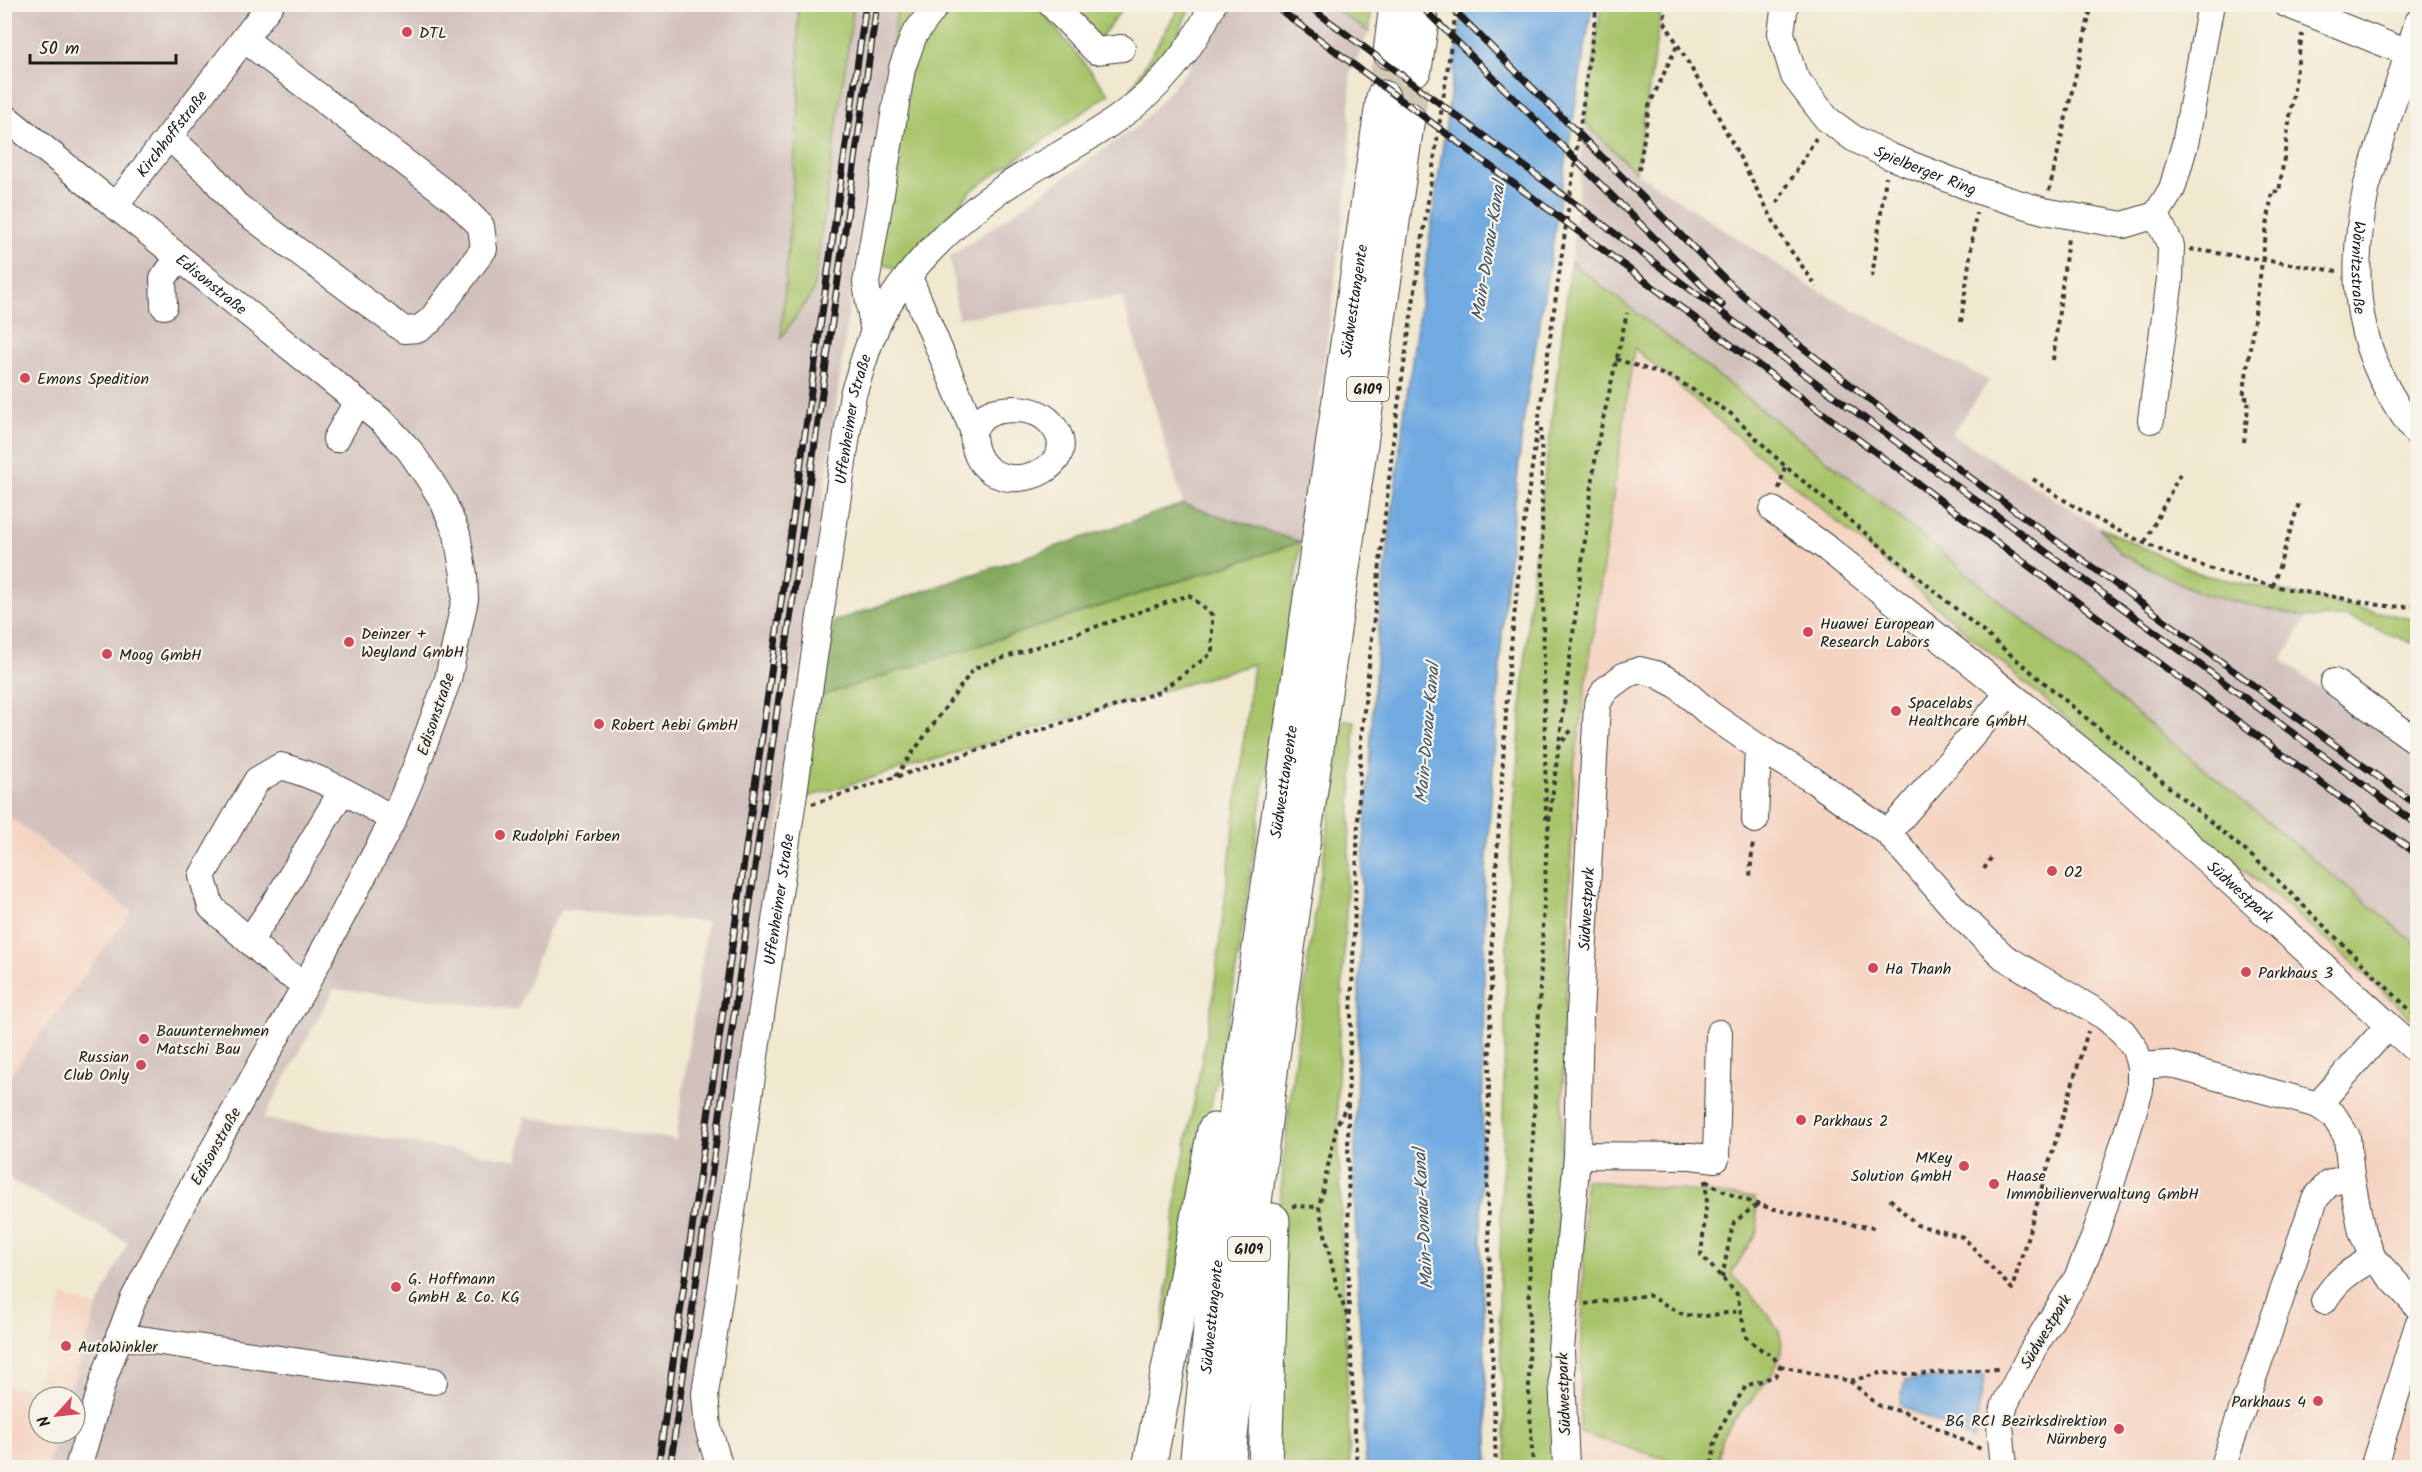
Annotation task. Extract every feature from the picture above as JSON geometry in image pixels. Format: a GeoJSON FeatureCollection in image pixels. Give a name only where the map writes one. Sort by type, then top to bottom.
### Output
{"type":"FeatureCollection","features":[{"type":"Feature","properties":{"kind":"highway"},"geometry":{"type":"LineString","coordinates":[[1403,61],[1409,13]]}},
{"type":"Feature","properties":{"kind":"highway","name":"Südwesttangente"},"geometry":{"type":"LineString","coordinates":[[1196,1467],[1216,1272],[1242,1064],[1383,97]]}},
{"type":"Feature","properties":{"kind":"highway","name":"Südwesttangente"},"geometry":{"type":"LineString","coordinates":[[1228,1467],[1251,1235],[1276,1032],[1407,118]]}},
{"type":"Feature","properties":{"kind":"highway"},"geometry":{"type":"LineString","coordinates":[[1265,1467],[1274,1206],[1276,1032]]}},
{"type":"Feature","properties":{"kind":"highway"},"geometry":{"type":"LineString","coordinates":[[1146,1463],[1214,1131],[1242,1064]]}},
{"type":"Feature","properties":{"kind":"street","name":"Kirchhoffstraße"},"geometry":{"type":"LineString","coordinates":[[116,206],[271,4]]}},
{"type":"Feature","properties":{"kind":"street","name":"Uffenheimer Straße"},"geometry":{"type":"LineString","coordinates":[[874,333],[866,283],[902,68],[914,35],[937,4]]}},
{"type":"Feature","properties":{"kind":"street"},"geometry":{"type":"LineString","coordinates":[[1051,4],[1096,51],[1122,48]]}},
{"type":"Feature","properties":{"kind":"street","name":"Uffenheimer Straße"},"geometry":{"type":"LineString","coordinates":[[725,1467],[708,1428],[705,1394],[853,394],[874,333],[894,297],[931,250],[965,218],[1001,190],[1118,118],[1165,78],[1202,29],[1213,4]]}},
{"type":"Feature","properties":{"kind":"street","name":"Spielberger Ring"},"geometry":{"type":"LineString","coordinates":[[1785,4],[1781,33],[1794,76],[1827,119],[1853,138],[1889,156],[1979,191],[2044,211],[2123,225],[2156,215]]}},
{"type":"Feature","properties":{"kind":"street"},"geometry":{"type":"LineString","coordinates":[[2151,420],[2170,279],[2171,246],[2156,215],[2172,189],[2185,144],[2211,4]]}},
{"type":"Feature","properties":{"kind":"street"},"geometry":{"type":"LineString","coordinates":[[2296,8],[2412,55]]}},
{"type":"Feature","properties":{"kind":"street","name":"Wörnitzstraße"},"geometry":{"type":"LineString","coordinates":[[2418,22],[2412,55],[2367,185],[2362,209],[2356,274],[2360,318],[2373,362],[2396,409],[2418,435]]}},
{"type":"Feature","properties":{"kind":"street"},"geometry":{"type":"LineString","coordinates":[[169,137],[211,175],[236,204],[404,330],[419,329],[431,320],[484,249],[481,226],[457,202],[244,39]]}},
{"type":"Feature","properties":{"kind":"street","name":"Edisonstraße"},"geometry":{"type":"LineString","coordinates":[[4,116],[384,423],[410,451],[438,493],[457,534],[464,575],[465,598],[462,619],[448,679],[415,769],[393,820],[306,984],[183,1203],[133,1300],[104,1378],[78,1467]]}},
{"type":"Feature","properties":{"kind":"street"},"geometry":{"type":"LineString","coordinates":[[164,306],[163,279],[178,258]]}},
{"type":"Feature","properties":{"kind":"street"},"geometry":{"type":"LineString","coordinates":[[909,277],[973,430]]}},
{"type":"Feature","properties":{"kind":"street"},"geometry":{"type":"LineString","coordinates":[[336,439],[357,402]]}},
{"type":"Feature","properties":{"kind":"street","name":"Südwestpark"},"geometry":{"type":"LineString","coordinates":[[1773,510],[1828,549],[2117,779],[2418,1052]]}},
{"type":"Feature","properties":{"kind":"street","name":"Südwestpark"},"geometry":{"type":"LineString","coordinates":[[1566,1467],[1561,1350],[1577,1155],[1580,1014],[1597,705],[1605,690],[1625,675],[1640,670],[1656,674],[1677,685],[1710,714],[1758,747],[1813,780],[1888,833],[1962,918],[2004,957],[2094,1010],[2123,1032],[2135,1049],[2140,1066],[2140,1090],[2094,1238],[2067,1295],[2017,1379],[2005,1404],[2000,1425],[2009,1465]]}},
{"type":"Feature","properties":{"kind":"street"},"geometry":{"type":"LineString","coordinates":[[2334,682],[2418,742]]}},
{"type":"Feature","properties":{"kind":"street"},"geometry":{"type":"LineString","coordinates":[[1888,833],[2009,693]]}},
{"type":"Feature","properties":{"kind":"street"},"geometry":{"type":"LineString","coordinates":[[1755,820],[1758,747]]}},
{"type":"Feature","properties":{"kind":"street"},"geometry":{"type":"LineString","coordinates":[[306,984],[283,971],[211,907],[202,876],[257,780],[280,766],[306,772],[370,805],[393,820]]}},
{"type":"Feature","properties":{"kind":"street"},"geometry":{"type":"LineString","coordinates":[[249,941],[342,791]]}},
{"type":"Feature","properties":{"kind":"street"},"geometry":{"type":"LineString","coordinates":[[2318,1106],[2388,1026]]}},
{"type":"Feature","properties":{"kind":"street"},"geometry":{"type":"LineString","coordinates":[[1577,1155],[1709,1164],[1719,1033]]}},
{"type":"Feature","properties":{"kind":"street"},"geometry":{"type":"LineString","coordinates":[[2140,1066],[2169,1065],[2318,1106],[2334,1116],[2343,1127],[2347,1137],[2351,1176],[2362,1232],[2373,1258],[2418,1307]]}},
{"type":"Feature","properties":{"kind":"street"},"geometry":{"type":"LineString","coordinates":[[2222,1467],[2315,1199],[2328,1184],[2351,1176]]}},
{"type":"Feature","properties":{"kind":"street"},"geometry":{"type":"LineString","coordinates":[[2324,1301],[2333,1285],[2343,1275],[2373,1258]]}},
{"type":"Feature","properties":{"kind":"street"},"geometry":{"type":"LineString","coordinates":[[2373,1467],[2418,1325]]}},
{"type":"Feature","properties":{"kind":"street"},"geometry":{"type":"LineString","coordinates":[[119,1336],[434,1381]]}},
{"type":"Feature","properties":{"kind":"path"},"geometry":{"type":"LineString","coordinates":[[1357,1467],[1349,1322],[1348,1101],[1361,739],[1394,433],[1457,4]]}},
{"type":"Feature","properties":{"kind":"path"},"geometry":{"type":"LineString","coordinates":[[1496,1467],[1487,1187],[1492,935],[1509,666],[1523,531],[1597,4]]}},
{"type":"Feature","properties":{"kind":"path"},"geometry":{"type":"LineString","coordinates":[[1666,4],[1664,21],[1784,241],[1817,287]]}},
{"type":"Feature","properties":{"kind":"path"},"geometry":{"type":"LineString","coordinates":[[2044,211],[2092,4]]}},
{"type":"Feature","properties":{"kind":"path"},"geometry":{"type":"LineString","coordinates":[[2244,442],[2249,398],[2243,398],[2272,191],[2279,192],[2296,8]]}},
{"type":"Feature","properties":{"kind":"path"},"geometry":{"type":"LineString","coordinates":[[1639,170],[1649,106],[1677,44]]}},
{"type":"Feature","properties":{"kind":"path"},"geometry":{"type":"LineString","coordinates":[[1777,203],[1827,119]]}},
{"type":"Feature","properties":{"kind":"path"},"geometry":{"type":"LineString","coordinates":[[1872,277],[1889,156]]}},
{"type":"Feature","properties":{"kind":"path"},"geometry":{"type":"LineString","coordinates":[[1961,322],[1979,191]]}},
{"type":"Feature","properties":{"kind":"path"},"geometry":{"type":"LineString","coordinates":[[2053,360],[2071,216]]}},
{"type":"Feature","properties":{"kind":"path"},"geometry":{"type":"LineString","coordinates":[[2171,246],[2356,274]]}},
{"type":"Feature","properties":{"kind":"path"},"geometry":{"type":"LineString","coordinates":[[1547,838],[1598,446],[1627,313]]}},
{"type":"Feature","properties":{"kind":"path"},"geometry":{"type":"LineString","coordinates":[[1616,359],[1674,378],[1730,412],[1785,466],[2261,864],[2418,1018]]}},
{"type":"Feature","properties":{"kind":"path"},"geometry":{"type":"LineString","coordinates":[[1533,1467],[1529,1392],[1530,1201],[1547,838],[1540,414]]}},
{"type":"Feature","properties":{"kind":"path"},"geometry":{"type":"LineString","coordinates":[[2145,542],[2182,470]]}},
{"type":"Feature","properties":{"kind":"path"},"geometry":{"type":"LineString","coordinates":[[2033,479],[2081,510],[2177,557],[2274,586],[2366,603],[2409,607],[2418,604]]}},
{"type":"Feature","properties":{"kind":"path"},"geometry":{"type":"LineString","coordinates":[[2274,586],[2300,503]]}},
{"type":"Feature","properties":{"kind":"path"},"geometry":{"type":"LineString","coordinates":[[792,811],[1159,692],[1212,653],[1212,615],[1189,595],[974,668],[895,777]]}},
{"type":"Feature","properties":{"kind":"path"},"geometry":{"type":"LineString","coordinates":[[1750,876],[1755,820]]}},
{"type":"Feature","properties":{"kind":"path"},"geometry":{"type":"LineString","coordinates":[[1984,869],[1991,858]]}},
{"type":"Feature","properties":{"kind":"path"},"geometry":{"type":"LineString","coordinates":[[1890,1199],[1917,1225],[1963,1237],[2012,1289],[2094,1010]]}},
{"type":"Feature","properties":{"kind":"path"},"geometry":{"type":"LineString","coordinates":[[1348,1101],[1337,1125],[1319,1207],[1337,1288],[1349,1322]]}},
{"type":"Feature","properties":{"kind":"path"},"geometry":{"type":"LineString","coordinates":[[1709,1164],[1724,1192],[1758,1203],[1874,1228]]}},
{"type":"Feature","properties":{"kind":"path"},"geometry":{"type":"LineString","coordinates":[[1709,1164],[1701,1255],[1737,1294],[1746,1337],[1763,1351],[1772,1354],[1780,1366],[1850,1381],[1880,1373],[1917,1374],[1997,1369],[2017,1379]]}},
{"type":"Feature","properties":{"kind":"path"},"geometry":{"type":"LineString","coordinates":[[1722,1278],[1734,1222],[1758,1203]]}},
{"type":"Feature","properties":{"kind":"path"},"geometry":{"type":"LineString","coordinates":[[1565,1303],[1606,1302],[1648,1295],[1684,1315],[1707,1316],[1740,1311]]}},
{"type":"Feature","properties":{"kind":"path"},"geometry":{"type":"LineString","coordinates":[[1711,1467],[1715,1442],[1721,1426],[1746,1386],[1775,1376],[1780,1366]]}},
{"type":"Feature","properties":{"kind":"path"},"geometry":{"type":"LineString","coordinates":[[1850,1381],[1878,1405],[1906,1413],[2009,1465]]}},
{"type":"Feature","properties":{"kind":"shaded area"},"geometry":{"type":"Polygon","coordinates":[[[5,5],[798,5],[799,101],[781,336],[813,292],[854,5],[898,5],[861,220],[694,1467],[47,1467],[53,1445],[87,1445],[87,1385],[72,1385],[97,1308],[128,1242],[5,1177],[4,1083],[132,912],[5,813],[5,5]],[[563,909],[548,930],[518,1010],[334,989],[263,1119],[517,1160],[524,1116],[676,1140],[707,922],[563,909]]]}},
{"type":"Feature","properties":{"kind":"shaded area"},"geometry":{"type":"Polygon","coordinates":[[[1224,5],[1329,5],[1369,32],[1350,74],[1350,164],[1301,542],[1183,504],[1122,297],[958,318],[950,257],[1139,125],[1187,71],[1224,5]]]}},
{"type":"Feature","properties":{"kind":"shaded area"},"geometry":{"type":"Polygon","coordinates":[[[1585,123],[1636,172],[1808,285],[1989,381],[1952,434],[2099,527],[2203,575],[2307,618],[2282,660],[2417,759],[2417,945],[1878,500],[1571,262],[1585,123]]]}},
{"type":"Feature","properties":{"kind":"shaded area"},"geometry":{"type":"Polygon","coordinates":[[[1634,348],[2354,964],[2417,1024],[2417,1467],[1555,1468],[1553,1377],[1574,769],[1634,348]]]}},
{"type":"Feature","properties":{"kind":"shaded area"},"geometry":{"type":"Polygon","coordinates":[[[4,813],[132,912],[5,1083],[4,1083],[4,813]]]}},
{"type":"Feature","properties":{"kind":"shaded area","name":"AutoWinkler"},"geometry":{"type":"Polygon","coordinates":[[[63,1295],[97,1308],[72,1385],[35,1385],[63,1295]]]}},
{"type":"Feature","properties":{"kind":"shaded area","name":"AutoWinkler"},"geometry":{"type":"Polygon","coordinates":[[[5,1385],[27,1388],[27,1445],[53,1445],[47,1467],[5,1468],[5,1385]]]}},
{"type":"Feature","properties":{"kind":"green space"},"geometry":{"type":"Polygon","coordinates":[[[798,5],[854,5],[813,292],[781,338],[799,101],[798,5]]]}},
{"type":"Feature","properties":{"kind":"green space"},"geometry":{"type":"Polygon","coordinates":[[[898,5],[928,5],[892,44],[898,5]]]}},
{"type":"Feature","properties":{"kind":"green space"},"geometry":{"type":"Polygon","coordinates":[[[944,5],[1037,5],[1109,94],[971,191],[898,270],[877,260],[910,61],[944,5]]]}},
{"type":"Feature","properties":{"kind":"green space"},"geometry":{"type":"Polygon","coordinates":[[[1057,5],[1125,5],[1095,45],[1057,5]]]}},
{"type":"Feature","properties":{"kind":"green space"},"geometry":{"type":"Polygon","coordinates":[[[1178,5],[1191,5],[1174,42],[1125,99],[1179,8],[1178,5]]]}},
{"type":"Feature","properties":{"kind":"green space"},"geometry":{"type":"Polygon","coordinates":[[[1329,5],[1372,5],[1369,32],[1329,5]]]}},
{"type":"Feature","properties":{"kind":"green space"},"geometry":{"type":"Polygon","coordinates":[[[1601,5],[1662,5],[1636,172],[1585,123],[1601,5]]]}},
{"type":"Feature","properties":{"kind":"green space"},"geometry":{"type":"Polygon","coordinates":[[[1571,262],[1878,500],[2417,945],[2417,1024],[2354,964],[1634,348],[1574,769],[1553,1377],[1555,1467],[1507,1468],[1499,1310],[1508,892],[1530,595],[1571,262]]]}},
{"type":"Feature","properties":{"kind":"green space"},"geometry":{"type":"Polygon","coordinates":[[[1183,504],[1301,542],[821,696],[834,621],[1183,504]]]}},
{"type":"Feature","properties":{"kind":"green space"},"geometry":{"type":"Polygon","coordinates":[[[2099,527],[2203,575],[2417,620],[2417,645],[2347,617],[2307,618],[2202,594],[2121,554],[2099,527]]]}},
{"type":"Feature","properties":{"kind":"green space"},"geometry":{"type":"Polygon","coordinates":[[[1301,542],[1229,1016],[1159,1365],[1177,1194],[1213,999],[1253,664],[801,799],[821,696],[1301,542]]]}},
{"type":"Feature","properties":{"kind":"green space"},"geometry":{"type":"Polygon","coordinates":[[[1344,720],[1355,721],[1337,1098],[1350,1467],[1275,1468],[1276,1295],[1286,1132],[1317,897],[1344,720]]]}},
{"type":"Feature","properties":{"kind":"green space"},"geometry":{"type":"Polygon","coordinates":[[[1585,1180],[1755,1198],[1758,1230],[1731,1274],[1771,1319],[1780,1335],[1781,1348],[1778,1362],[1771,1375],[1723,1436],[1719,1467],[1693,1467],[1580,1433],[1585,1180]]]}},
{"type":"Feature","properties":{"kind":"water","name":"Main-Donau-Kanal"},"geometry":{"type":"Polygon","coordinates":[[[1463,5],[1592,5],[1523,423],[1504,606],[1485,887],[1481,1241],[1489,1467],[1366,1467],[1354,1189],[1362,875],[1378,631],[1403,423],[1463,5]]]}},
{"type":"Feature","properties":{"kind":"water"},"geometry":{"type":"Polygon","coordinates":[[[1985,1375],[1973,1440],[1900,1405],[1905,1380],[1985,1375]]]}},
{"type":"Feature","properties":{"kind":"tunnel"},"geometry":{"type":"LineString","coordinates":[[1383,97],[1390,53]]}},
{"type":"Feature","properties":{"kind":"tunnel"},"geometry":{"type":"LineString","coordinates":[[1408,118],[1415,69]]}},
{"type":"Feature","properties":{"kind":"railway"},"geometry":{"type":"LineString","coordinates":[[658,1468],[866,4]]}},
{"type":"Feature","properties":{"kind":"railway"},"geometry":{"type":"LineString","coordinates":[[670,1468],[877,4]]}},
{"type":"Feature","properties":{"kind":"railway"},"geometry":{"type":"LineString","coordinates":[[1272,4],[2418,855]]}},
{"type":"Feature","properties":{"kind":"railway"},"geometry":{"type":"LineString","coordinates":[[1306,4],[2418,825]]}},
{"type":"Feature","properties":{"kind":"railway"},"geometry":{"type":"LineString","coordinates":[[1419,4],[1722,305]]}},
{"type":"Feature","properties":{"kind":"railway"},"geometry":{"type":"LineString","coordinates":[[1448,4],[1728,282],[1793,340],[1964,473],[2418,806]]}},
{"type":"Feature","properties":{"kind":"place","name":"DTL"},"geometry":{"type":"Point","coordinates":[407,32]}},
{"type":"Feature","properties":{"kind":"place","name":"Emons Spedition"},"geometry":{"type":"Point","coordinates":[25,378]}},
{"type":"Feature","properties":{"kind":"place","name":"Huawei European Research Labors"},"geometry":{"type":"Point","coordinates":[1808,632]}},
{"type":"Feature","properties":{"kind":"place","name":"Deinzer + Weyland GmbH"},"geometry":{"type":"Point","coordinates":[349,642]}},
{"type":"Feature","properties":{"kind":"place","name":"Moog GmbH"},"geometry":{"type":"Point","coordinates":[107,654]}},
{"type":"Feature","properties":{"kind":"place","name":"Spacelabs Healthcare GmbH"},"geometry":{"type":"Point","coordinates":[1896,711]}},
{"type":"Feature","properties":{"kind":"place","name":"Robert Aebi GmbH"},"geometry":{"type":"Point","coordinates":[599,724]}},
{"type":"Feature","properties":{"kind":"place","name":"Rudolphi Farben"},"geometry":{"type":"Point","coordinates":[500,835]}},
{"type":"Feature","properties":{"kind":"place","name":"O2"},"geometry":{"type":"Point","coordinates":[2052,871]}},
{"type":"Feature","properties":{"kind":"place","name":"Ha Thanh"},"geometry":{"type":"Point","coordinates":[1873,968]}},
{"type":"Feature","properties":{"kind":"place","name":"Parkhaus 3"},"geometry":{"type":"Point","coordinates":[2246,972]}},
{"type":"Feature","properties":{"kind":"place","name":"Bauunternehmen Matschi Bau"},"geometry":{"type":"Point","coordinates":[144,1039]}},
{"type":"Feature","properties":{"kind":"place","name":"Russian Club Only"},"geometry":{"type":"Point","coordinates":[141,1065]}},
{"type":"Feature","properties":{"kind":"place","name":"Parkhaus 2"},"geometry":{"type":"Point","coordinates":[1801,1120]}},
{"type":"Feature","properties":{"kind":"place","name":"MKey Solution GmbH"},"geometry":{"type":"Point","coordinates":[1964,1166]}},
{"type":"Feature","properties":{"kind":"place","name":"Haase Immobilienverwaltung GmbH"},"geometry":{"type":"Point","coordinates":[1994,1184]}},
{"type":"Feature","properties":{"kind":"place","name":"G. Hoffmann GmbH & Co. KG"},"geometry":{"type":"Point","coordinates":[396,1287]}},
{"type":"Feature","properties":{"kind":"place","name":"AutoWinkler"},"geometry":{"type":"Point","coordinates":[66,1346]}},
{"type":"Feature","properties":{"kind":"place","name":"Parkhaus 4"},"geometry":{"type":"Point","coordinates":[2318,1401]}},
{"type":"Feature","properties":{"kind":"place","name":"BG RCI Bezirksdirektion Nürnberg"},"geometry":{"type":"Point","coordinates":[2119,1429]}}]}
